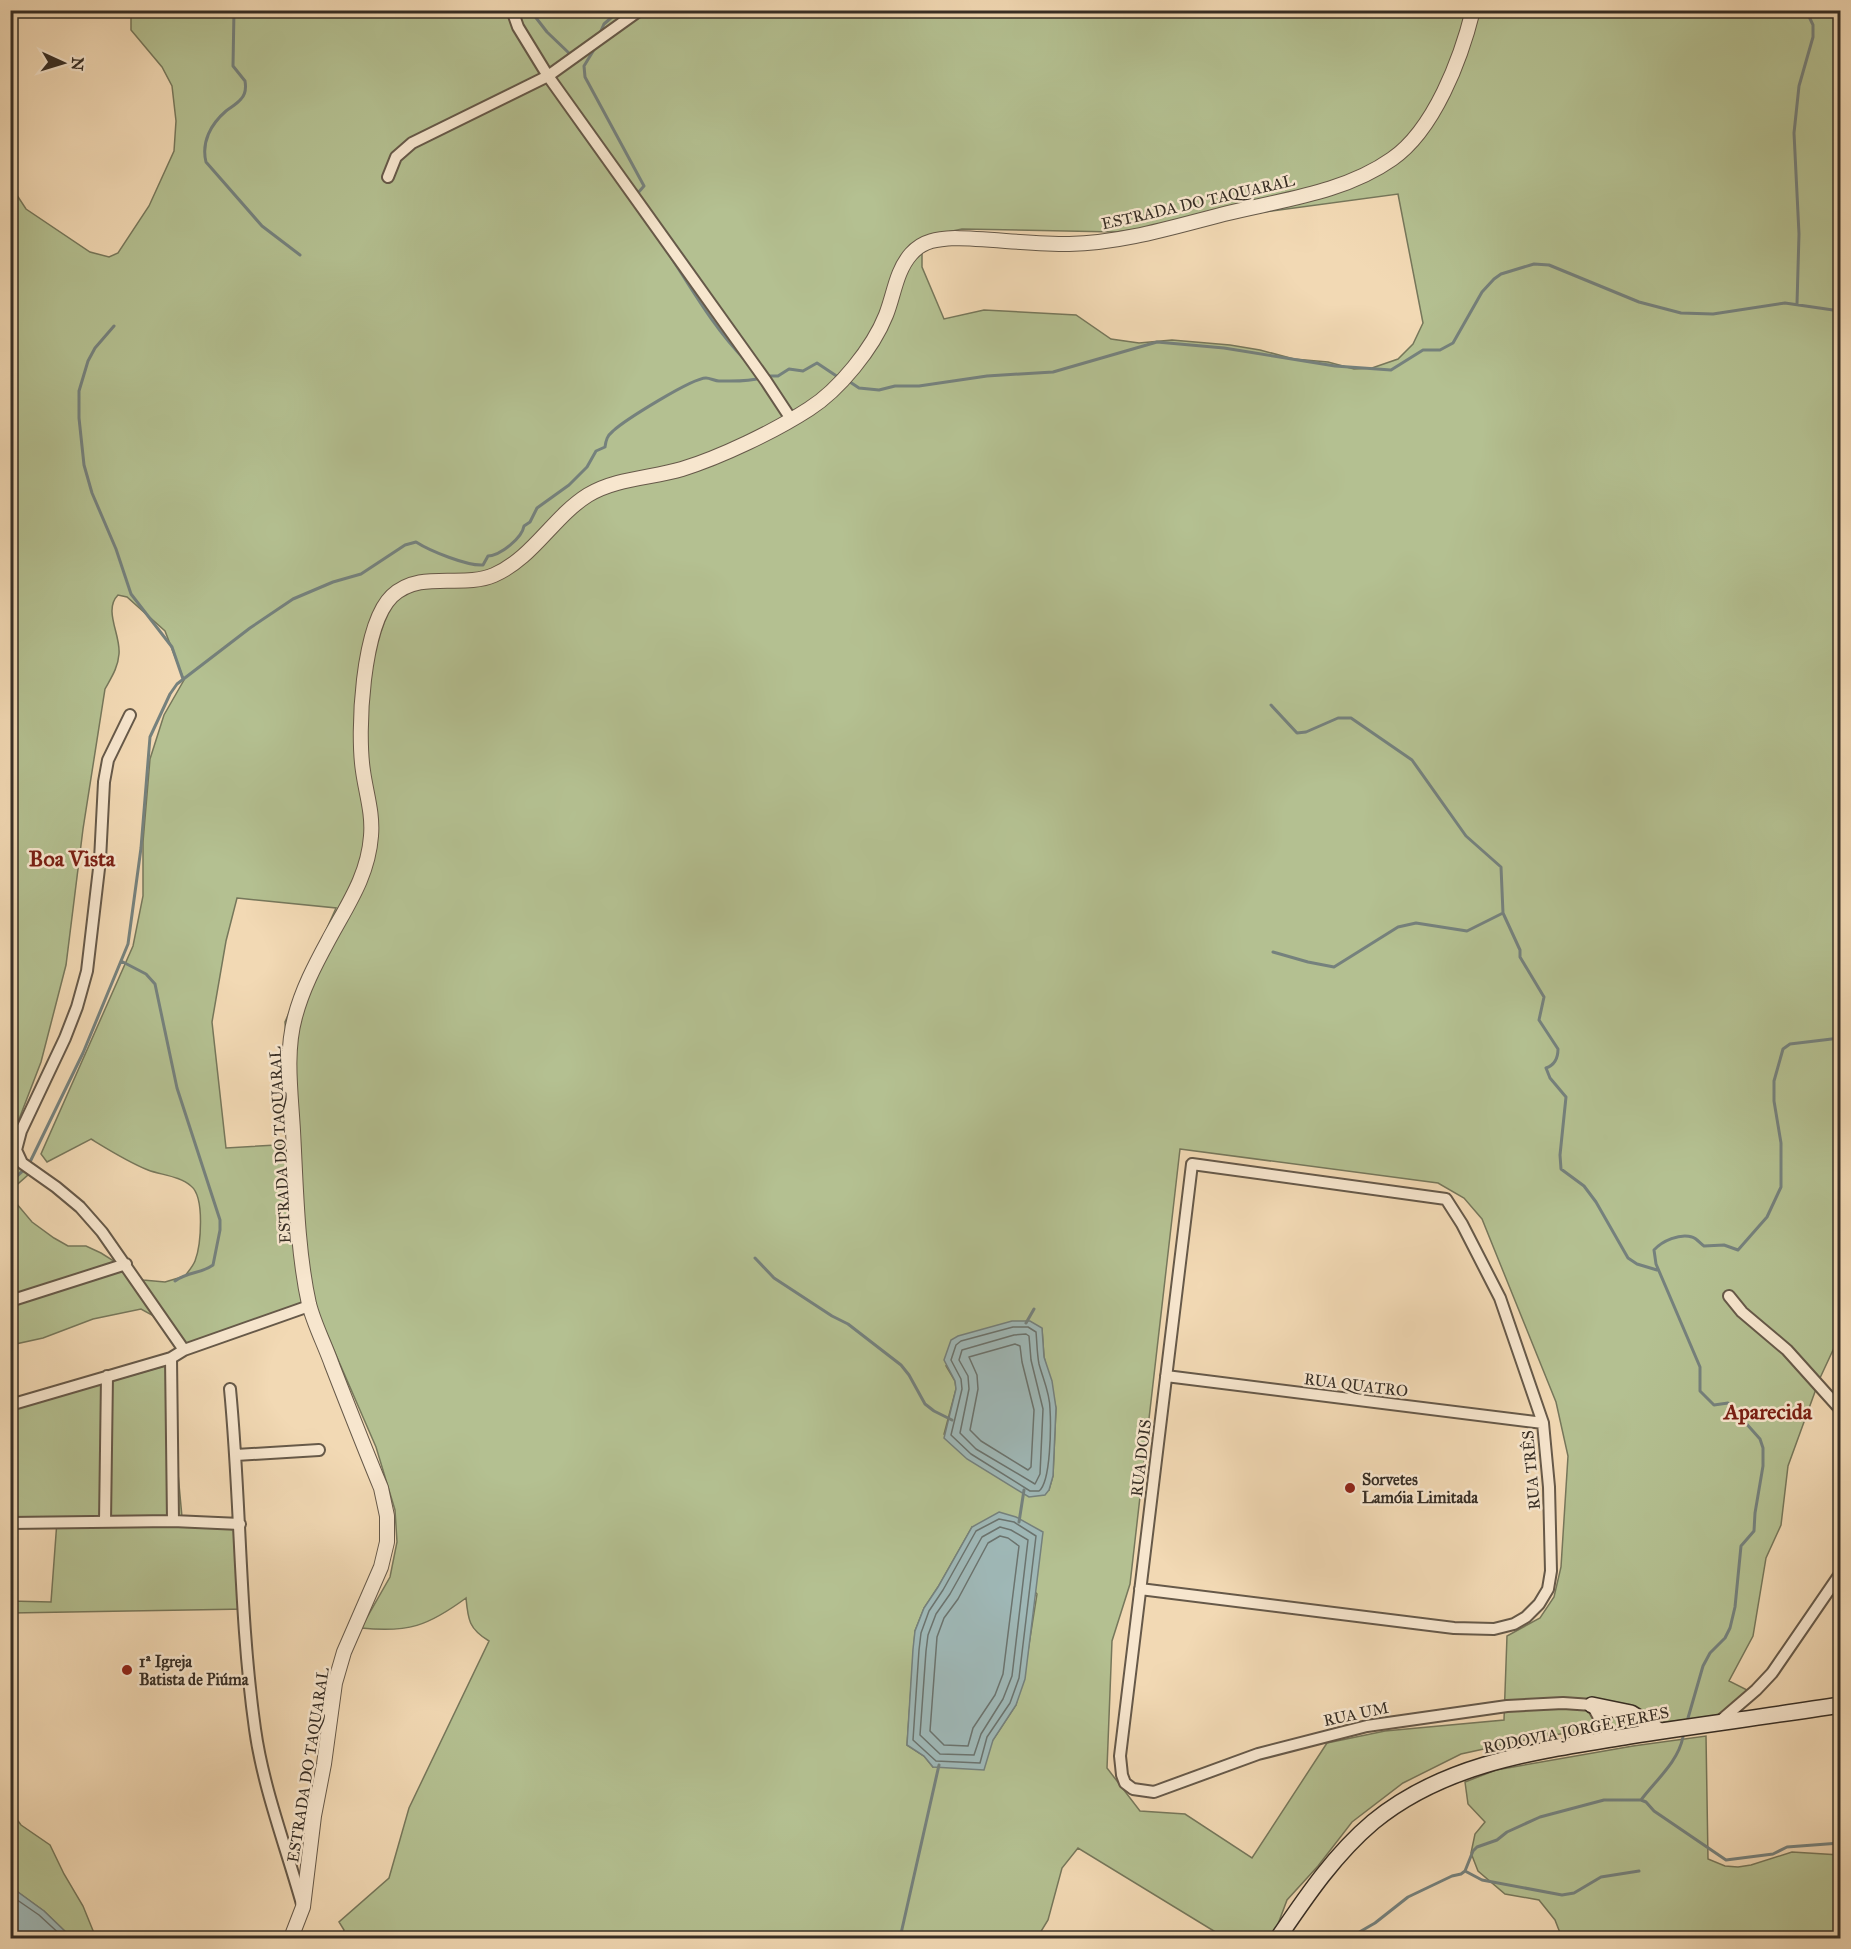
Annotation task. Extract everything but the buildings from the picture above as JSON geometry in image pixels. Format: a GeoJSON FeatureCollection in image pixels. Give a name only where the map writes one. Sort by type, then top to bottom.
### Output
{"type":"FeatureCollection","features":[{"type":"Feature","properties":{"kind":"main road"},"geometry":{"type":"LineString","coordinates":[[1592,1705],[1631,1713],[1660,1731]]}},
{"type":"Feature","properties":{"kind":"main road","name":"RODOVIA JORGE FERES"},"geometry":{"type":"LineString","coordinates":[[1278,1938],[1343,1850],[1373,1822],[1410,1796],[1438,1781],[1497,1761],[1611,1739],[1840,1705]]}},
{"type":"Feature","properties":{"kind":"street"},"geometry":{"type":"LineString","coordinates":[[512,10],[518,27],[548,76],[791,419]]}},
{"type":"Feature","properties":{"kind":"street"},"geometry":{"type":"LineString","coordinates":[[388,177],[396,157],[412,143],[548,76],[640,10]]}},
{"type":"Feature","properties":{"kind":"street","name":"ESTRADA DO TAQUARAL"},"geometry":{"type":"LineString","coordinates":[[291,1938],[303,1907],[314,1816],[335,1683],[344,1652],[381,1567],[387,1542],[387,1516],[381,1488],[309,1306],[295,1171],[290,1052],[293,1022],[303,993],[358,889],[368,862],[372,834],[371,807],[363,773],[360,739],[372,633],[378,615],[392,596],[410,585],[437,579],[470,581],[488,578],[505,570],[589,494],[614,483],[683,469],[724,452],[813,406],[854,366],[874,339],[886,314],[903,265],[912,252],[925,242],[940,238],[955,238],[1069,244],[1119,239],[1324,190],[1364,176],[1393,159],[1414,138],[1437,104],[1456,67],[1473,10]]}},
{"type":"Feature","properties":{"kind":"street"},"geometry":{"type":"LineString","coordinates":[[130,715],[108,760],[104,782],[100,860],[87,971],[73,1017],[21,1131],[16,1150],[22,1163],[80,1207],[102,1232],[184,1350]]}},
{"type":"Feature","properties":{"kind":"street","name":"RUA DOIS"},"geometry":{"type":"LineString","coordinates":[[1120,1756],[1192,1164]]}},
{"type":"Feature","properties":{"kind":"street","name":"RUA TRÊS"},"geometry":{"type":"LineString","coordinates":[[1140,1589],[1454,1628],[1494,1629],[1514,1624],[1526,1617],[1539,1604],[1548,1589],[1551,1571],[1549,1487],[1543,1423],[1500,1298],[1462,1224],[1446,1199],[1192,1164]]}},
{"type":"Feature","properties":{"kind":"street"},"geometry":{"type":"LineString","coordinates":[[10,1301],[126,1264]]}},
{"type":"Feature","properties":{"kind":"street"},"geometry":{"type":"LineString","coordinates":[[1729,1296],[1742,1312],[1787,1350],[1840,1409]]}},
{"type":"Feature","properties":{"kind":"street"},"geometry":{"type":"LineString","coordinates":[[10,1405],[171,1358],[184,1350],[309,1306]]}},
{"type":"Feature","properties":{"kind":"street"},"geometry":{"type":"LineString","coordinates":[[171,1358],[173,1521]]}},
{"type":"Feature","properties":{"kind":"street"},"geometry":{"type":"LineString","coordinates":[[105,1522],[108,1376]]}},
{"type":"Feature","properties":{"kind":"street","name":"RUA QUATRO"},"geometry":{"type":"LineString","coordinates":[[1166,1376],[1543,1423]]}},
{"type":"Feature","properties":{"kind":"street"},"geometry":{"type":"LineString","coordinates":[[230,1389],[240,1524],[242,1602],[255,1729],[261,1763],[303,1907]]}},
{"type":"Feature","properties":{"kind":"street"},"geometry":{"type":"LineString","coordinates":[[236,1455],[320,1450]]}},
{"type":"Feature","properties":{"kind":"street"},"geometry":{"type":"LineString","coordinates":[[10,1522],[173,1521],[240,1524]]}},
{"type":"Feature","properties":{"kind":"street"},"geometry":{"type":"LineString","coordinates":[[1718,1724],[1772,1673],[1840,1574]]}},
{"type":"Feature","properties":{"kind":"street","name":"RUA UM"},"geometry":{"type":"LineString","coordinates":[[1120,1756],[1125,1783],[1133,1789],[1154,1792],[1258,1754],[1367,1726],[1507,1706],[1563,1703],[1592,1705]]}},
{"type":"Feature","properties":{"kind":"street"},"geometry":{"type":"LineString","coordinates":[[1592,1705],[1611,1739]]}},
{"type":"Feature","properties":{"kind":"green space"},"geometry":{"type":"Polygon","coordinates":[[[131,11],[1840,11],[1840,1335],[1820,1378],[1788,1466],[1781,1525],[1766,1558],[1753,1636],[1729,1681],[1753,1693],[1736,1714],[1543,1736],[1461,1754],[1403,1783],[1352,1822],[1318,1866],[1287,1900],[1275,1932],[1267,1938],[1222,1936],[1078,1848],[1062,1868],[1048,1920],[1037,1938],[342,1938],[344,1930],[339,1922],[389,1878],[409,1808],[489,1641],[473,1628],[466,1598],[453,1608],[417,1625],[392,1629],[361,1628],[390,1577],[397,1542],[395,1510],[376,1447],[316,1309],[182,1347],[163,1321],[141,1309],[93,1319],[43,1338],[11,1345],[11,1197],[32,1222],[54,1238],[68,1246],[86,1246],[101,1253],[130,1275],[143,1280],[165,1282],[185,1276],[195,1261],[199,1244],[198,1200],[191,1186],[181,1180],[141,1167],[91,1139],[47,1162],[41,1154],[133,946],[143,896],[143,842],[150,759],[164,715],[184,680],[165,631],[127,597],[118,595],[114,601],[112,615],[119,647],[118,659],[114,673],[105,689],[83,829],[66,965],[41,1062],[11,1140],[11,186],[26,209],[90,252],[109,257],[118,253],[149,206],[174,151],[176,121],[172,86],[162,67],[131,30],[131,11]],[[1398,194],[1116,232],[962,229],[943,233],[922,249],[922,267],[944,319],[984,310],[1076,315],[1111,339],[1139,343],[1172,340],[1230,345],[1294,359],[1328,362],[1354,369],[1372,368],[1398,359],[1413,344],[1423,323],[1398,194]],[[237,898],[226,941],[212,1022],[226,1148],[294,1144],[285,1022],[336,908],[237,898]],[[1180,1149],[1130,1584],[1112,1641],[1107,1768],[1140,1811],[1185,1814],[1252,1858],[1327,1743],[1385,1731],[1504,1720],[1507,1636],[1540,1618],[1554,1597],[1561,1567],[1568,1456],[1556,1402],[1482,1219],[1464,1198],[1438,1183],[1180,1149]],[[1042,1329],[946,1366],[955,1381],[956,1389],[944,1434],[1049,1490],[1053,1476],[1056,1408],[1044,1357],[1042,1329]],[[972,1527],[924,1608],[915,1631],[907,1745],[924,1756],[933,1767],[993,1740],[1016,1705],[1027,1657],[1037,1594],[972,1527]]]}},
{"type":"Feature","properties":{"kind":"green space"},"geometry":{"type":"Polygon","coordinates":[[[10,1162],[29,1174],[11,1190],[10,1190],[10,1162]]]}},
{"type":"Feature","properties":{"kind":"green space"},"geometry":{"type":"Polygon","coordinates":[[[168,1365],[182,1517],[242,1532],[246,1609],[11,1613],[10,1601],[51,1602],[57,1521],[11,1520],[11,1410],[168,1365]]]}},
{"type":"Feature","properties":{"kind":"green space"},"geometry":{"type":"Polygon","coordinates":[[[1706,1736],[1708,1859],[1725,1866],[1738,1867],[1792,1852],[1840,1855],[1840,1938],[1562,1938],[1555,1920],[1539,1900],[1505,1894],[1478,1871],[1471,1853],[1475,1834],[1485,1822],[1468,1804],[1465,1782],[1496,1770],[1706,1736]]]}},
{"type":"Feature","properties":{"kind":"green space"},"geometry":{"type":"Polygon","coordinates":[[[10,1810],[21,1825],[50,1845],[83,1906],[96,1938],[72,1938],[44,1911],[11,1887],[10,1810]]]}},
{"type":"Feature","properties":{"kind":"water"},"geometry":{"type":"Polygon","coordinates":[[[1012,1321],[1030,1321],[1042,1328],[1044,1357],[1052,1381],[1056,1408],[1053,1476],[1045,1495],[1029,1497],[967,1459],[944,1438],[956,1389],[955,1381],[944,1360],[951,1340],[1012,1321]]]}},
{"type":"Feature","properties":{"kind":"water"},"geometry":{"type":"Polygon","coordinates":[[[999,1512],[1016,1517],[1043,1532],[1025,1679],[1016,1705],[993,1740],[984,1770],[933,1767],[924,1756],[907,1745],[915,1631],[924,1608],[972,1527],[999,1512]]]}},
{"type":"Feature","properties":{"kind":"water"},"geometry":{"type":"Polygon","coordinates":[[[11,1887],[44,1911],[72,1938],[11,1938],[11,1887]]]}},
{"type":"Feature","properties":{"kind":"waterway"},"geometry":{"type":"LineString","coordinates":[[234,10],[233,66],[245,81],[245,90],[239,101],[221,116],[208,134],[205,147],[206,162],[262,226],[300,255]]}},
{"type":"Feature","properties":{"kind":"waterway"},"geometry":{"type":"LineString","coordinates":[[530,10],[547,32],[571,55]]}},
{"type":"Feature","properties":{"kind":"waterway"},"geometry":{"type":"LineString","coordinates":[[600,33],[604,24],[620,10]]}},
{"type":"Feature","properties":{"kind":"waterway"},"geometry":{"type":"LineString","coordinates":[[1797,304],[1799,234],[1794,133],[1799,86],[1813,37],[1813,25],[1806,10]]}},
{"type":"Feature","properties":{"kind":"waterway"},"geometry":{"type":"LineString","coordinates":[[595,48],[584,66],[585,77],[644,186],[637,194]]}},
{"type":"Feature","properties":{"kind":"waterway"},"geometry":{"type":"LineString","coordinates":[[578,127],[601,158]]}},
{"type":"Feature","properties":{"kind":"waterway"},"geometry":{"type":"LineString","coordinates":[[669,254],[714,322],[745,360]]}},
{"type":"Feature","properties":{"kind":"waterway"},"geometry":{"type":"LineString","coordinates":[[847,380],[859,388],[879,390],[895,386],[919,386],[987,376],[1053,372],[1157,342],[1224,348],[1335,366],[1391,370],[1423,350],[1440,350],[1453,343],[1482,292],[1494,279],[1501,274],[1534,264],[1549,265],[1639,302],[1681,313],[1713,314],[1785,303],[1840,311]]}},
{"type":"Feature","properties":{"kind":"waterway"},"geometry":{"type":"LineString","coordinates":[[114,326],[95,348],[88,361],[79,391],[79,418],[84,465],[92,493],[116,549],[131,594],[172,647],[183,679]]}},
{"type":"Feature","properties":{"kind":"waterway"},"geometry":{"type":"LineString","coordinates":[[767,376],[778,376],[789,369],[803,371],[817,363],[838,377]]}},
{"type":"Feature","properties":{"kind":"waterway"},"geometry":{"type":"LineString","coordinates":[[29,1164],[83,1053],[128,944],[141,848],[150,737],[177,684],[250,628],[293,599],[333,582],[361,574],[405,545],[416,542],[449,557],[483,565],[488,556],[499,553],[515,541],[524,526],[530,522],[537,508],[569,485],[587,467],[596,451],[605,447],[611,433],[631,418],[659,400],[698,380],[706,378],[717,381],[740,381],[761,378]]}},
{"type":"Feature","properties":{"kind":"waterway"},"geometry":{"type":"LineString","coordinates":[[1271,705],[1297,733],[1306,732],[1338,718],[1351,718],[1412,760],[1466,836],[1501,867],[1503,913],[1520,950],[1520,957],[1544,997],[1539,1020],[1558,1049],[1555,1061],[1546,1068],[1550,1078],[1566,1097],[1560,1155],[1561,1169],[1584,1186],[1596,1202],[1628,1258],[1637,1264],[1657,1270]]}},
{"type":"Feature","properties":{"kind":"waterway"},"geometry":{"type":"LineString","coordinates":[[1273,952],[1334,967],[1398,927],[1416,923],[1467,931],[1503,913]]}},
{"type":"Feature","properties":{"kind":"waterway"},"geometry":{"type":"LineString","coordinates":[[121,961],[146,974],[155,984],[177,1088],[220,1220],[213,1265],[175,1281]]}},
{"type":"Feature","properties":{"kind":"waterway"},"geometry":{"type":"LineString","coordinates":[[1688,1718],[1703,1666],[1710,1653],[1725,1638],[1730,1628],[1735,1607],[1741,1546],[1754,1531],[1763,1466],[1763,1448],[1760,1439],[1728,1403],[1714,1405],[1700,1391],[1700,1367],[1656,1264],[1654,1250],[1682,1236],[1695,1238],[1704,1246],[1724,1245],[1738,1250],[1767,1217],[1781,1187],[1781,1143],[1774,1101],[1774,1081],[1783,1049],[1790,1044],[1840,1038]]}},
{"type":"Feature","properties":{"kind":"waterway"},"geometry":{"type":"LineString","coordinates":[[10,1182],[25,1169]]}},
{"type":"Feature","properties":{"kind":"waterway"},"geometry":{"type":"LineString","coordinates":[[755,1258],[774,1278],[848,1324],[901,1365],[925,1404],[952,1420]]}},
{"type":"Feature","properties":{"kind":"waterway"},"geometry":{"type":"LineString","coordinates":[[1026,1323],[1034,1309]]}},
{"type":"Feature","properties":{"kind":"waterway"},"geometry":{"type":"LineString","coordinates":[[1019,1522],[1024,1490]]}},
{"type":"Feature","properties":{"kind":"waterway"},"geometry":{"type":"LineString","coordinates":[[1641,1800],[1671,1763],[1683,1737]]}},
{"type":"Feature","properties":{"kind":"waterway"},"geometry":{"type":"LineString","coordinates":[[900,1938],[939,1765]]}},
{"type":"Feature","properties":{"kind":"waterway"},"geometry":{"type":"LineString","coordinates":[[1349,1938],[1375,1923],[1408,1897],[1461,1874],[1465,1871],[1477,1847],[1497,1840],[1507,1832],[1540,1817],[1604,1800],[1646,1802],[1654,1811],[1726,1860],[1773,1854],[1787,1847],[1840,1843]]}},
{"type":"Feature","properties":{"kind":"waterway"},"geometry":{"type":"LineString","coordinates":[[1465,1871],[1482,1880],[1562,1895],[1574,1893],[1601,1877],[1639,1871]]}},
{"type":"Feature","properties":{"kind":"place","name":"Sorvetes Lamóia Limitada"},"geometry":{"type":"Point","coordinates":[1350,1488]}},
{"type":"Feature","properties":{"kind":"place","name":"1ª Igreja Batista de Piúma"},"geometry":{"type":"Point","coordinates":[127,1670]}},
{"type":"Feature","properties":{"kind":"district","name":"Boa Vista"},"geometry":{"type":"Point","coordinates":[72,858]}},
{"type":"Feature","properties":{"kind":"district","name":"Aparecida"},"geometry":{"type":"Point","coordinates":[1768,1411]}}]}
